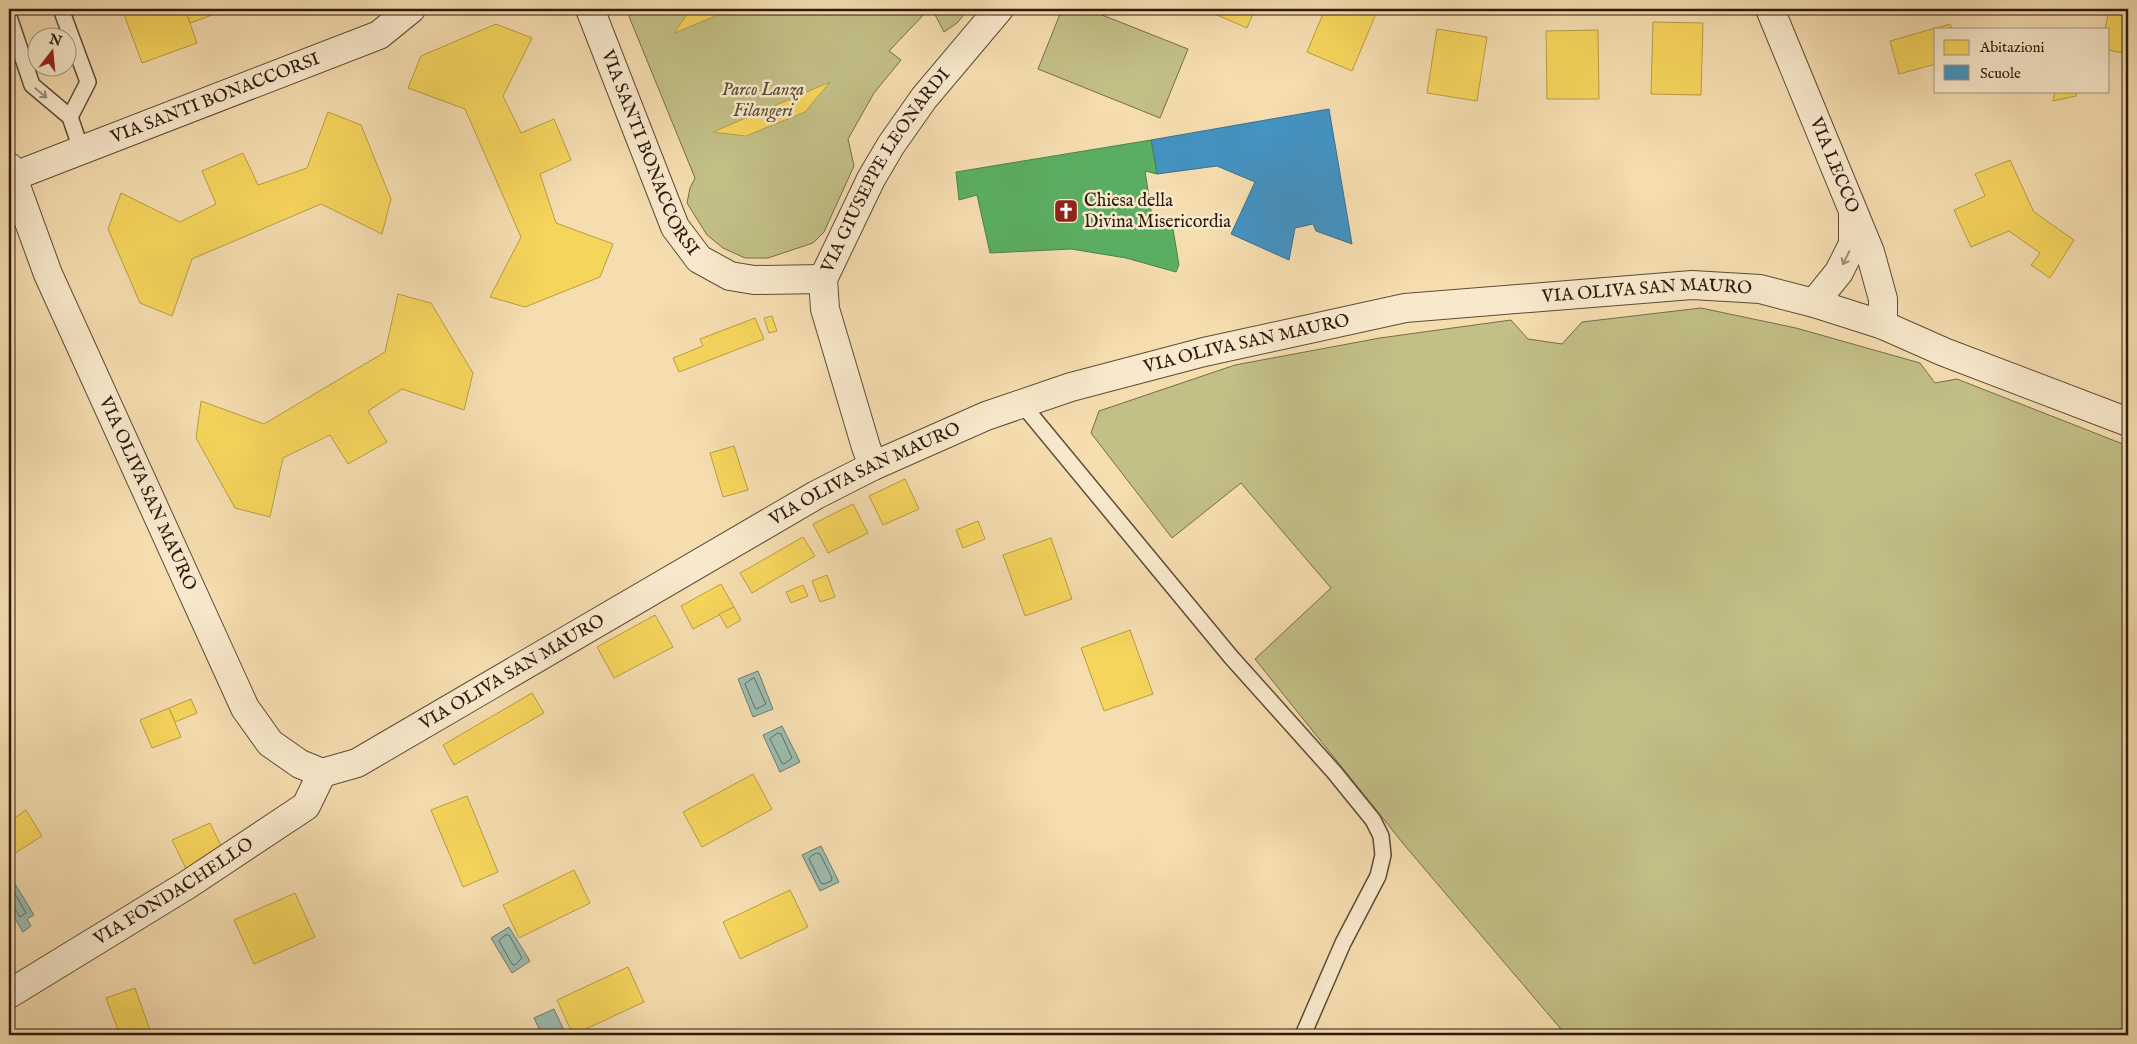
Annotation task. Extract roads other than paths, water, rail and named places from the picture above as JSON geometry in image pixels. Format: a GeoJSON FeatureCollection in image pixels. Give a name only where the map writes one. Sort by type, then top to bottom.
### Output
{"type":"FeatureCollection","features":[{"type":"Feature","properties":{"kind":"street","name":"VIA SANTI BONACCORSI"},"geometry":{"type":"LineString","coordinates":[[11,172],[82,152],[379,35],[411,9]]}},
{"type":"Feature","properties":{"kind":"street","name":"VIA SANTI BONACCORSI"},"geometry":{"type":"LineString","coordinates":[[590,9],[675,227],[699,259],[730,276],[754,280],[824,279]]}},
{"type":"Feature","properties":{"kind":"street","name":"VIA GIUSEPPE LEONARDI"},"geometry":{"type":"LineString","coordinates":[[874,466],[866,447],[825,309],[824,279],[871,180],[891,145],[924,98],[999,9]]}},
{"type":"Feature","properties":{"kind":"street","name":"VIA LECCO"},"geometry":{"type":"LineString","coordinates":[[1770,9],[1870,252],[1883,299],[1883,325]]}},
{"type":"Feature","properties":{"kind":"street","name":"VIA OLIVA SAN MAURO"},"geometry":{"type":"LineString","coordinates":[[11,172],[48,274],[245,708],[270,743],[300,764],[322,773],[357,762],[816,495],[874,466],[986,416],[1071,387],[1204,352],[1405,308],[1692,286],[1760,290],[1814,303],[1883,325],[1944,352],[2128,422]]}},
{"type":"Feature","properties":{"kind":"street"},"geometry":{"type":"LineString","coordinates":[[1814,303],[1839,272],[1853,244],[1853,211]]}},
{"type":"Feature","properties":{"kind":"street","name":"VIA FONDACHELLO"},"geometry":{"type":"LineString","coordinates":[[9,994],[187,885],[306,806],[322,773]]}},
{"type":"Feature","properties":{"kind":"lane"},"geometry":{"type":"LineString","coordinates":[[61,9],[88,82],[70,117]]}},
{"type":"Feature","properties":{"kind":"lane"},"geometry":{"type":"LineString","coordinates":[[9,17],[32,85],[70,117],[82,152]]}},
{"type":"Feature","properties":{"kind":"lane"},"geometry":{"type":"LineString","coordinates":[[1022,404],[1231,657],[1334,772],[1373,820],[1381,836],[1383,855],[1378,876],[1343,943],[1303,1035]]}},
{"type":"Feature","properties":{"kind":"water"},"geometry":{"type":"Polygon","coordinates":[[[758,671],[773,709],[753,717],[738,679],[758,671]]]}},
{"type":"Feature","properties":{"kind":"water"},"geometry":{"type":"Polygon","coordinates":[[[782,726],[800,762],[780,772],[763,735],[782,726]]]}},
{"type":"Feature","properties":{"kind":"water"},"geometry":{"type":"Polygon","coordinates":[[[821,846],[839,882],[820,891],[802,855],[821,846]]]}},
{"type":"Feature","properties":{"kind":"water"},"geometry":{"type":"Polygon","coordinates":[[[15,884],[34,915],[27,919],[31,926],[23,932],[9,909],[9,888],[15,884]]]}},
{"type":"Feature","properties":{"kind":"water"},"geometry":{"type":"Polygon","coordinates":[[[509,927],[530,961],[512,973],[491,938],[509,927]]]}},
{"type":"Feature","properties":{"kind":"water"},"geometry":{"type":"Polygon","coordinates":[[[554,1009],[566,1035],[542,1035],[534,1018],[554,1009]]]}},
{"type":"Feature","properties":{"kind":"place","name":"Chiesa della Divina Misericordia"},"geometry":{"type":"Point","coordinates":[1066,211]}},
{"type":"Feature","properties":{"kind":"park label","name":"Parco Lanza Filangeri"},"geometry":{"type":"Point","coordinates":[763,100]}}]}
